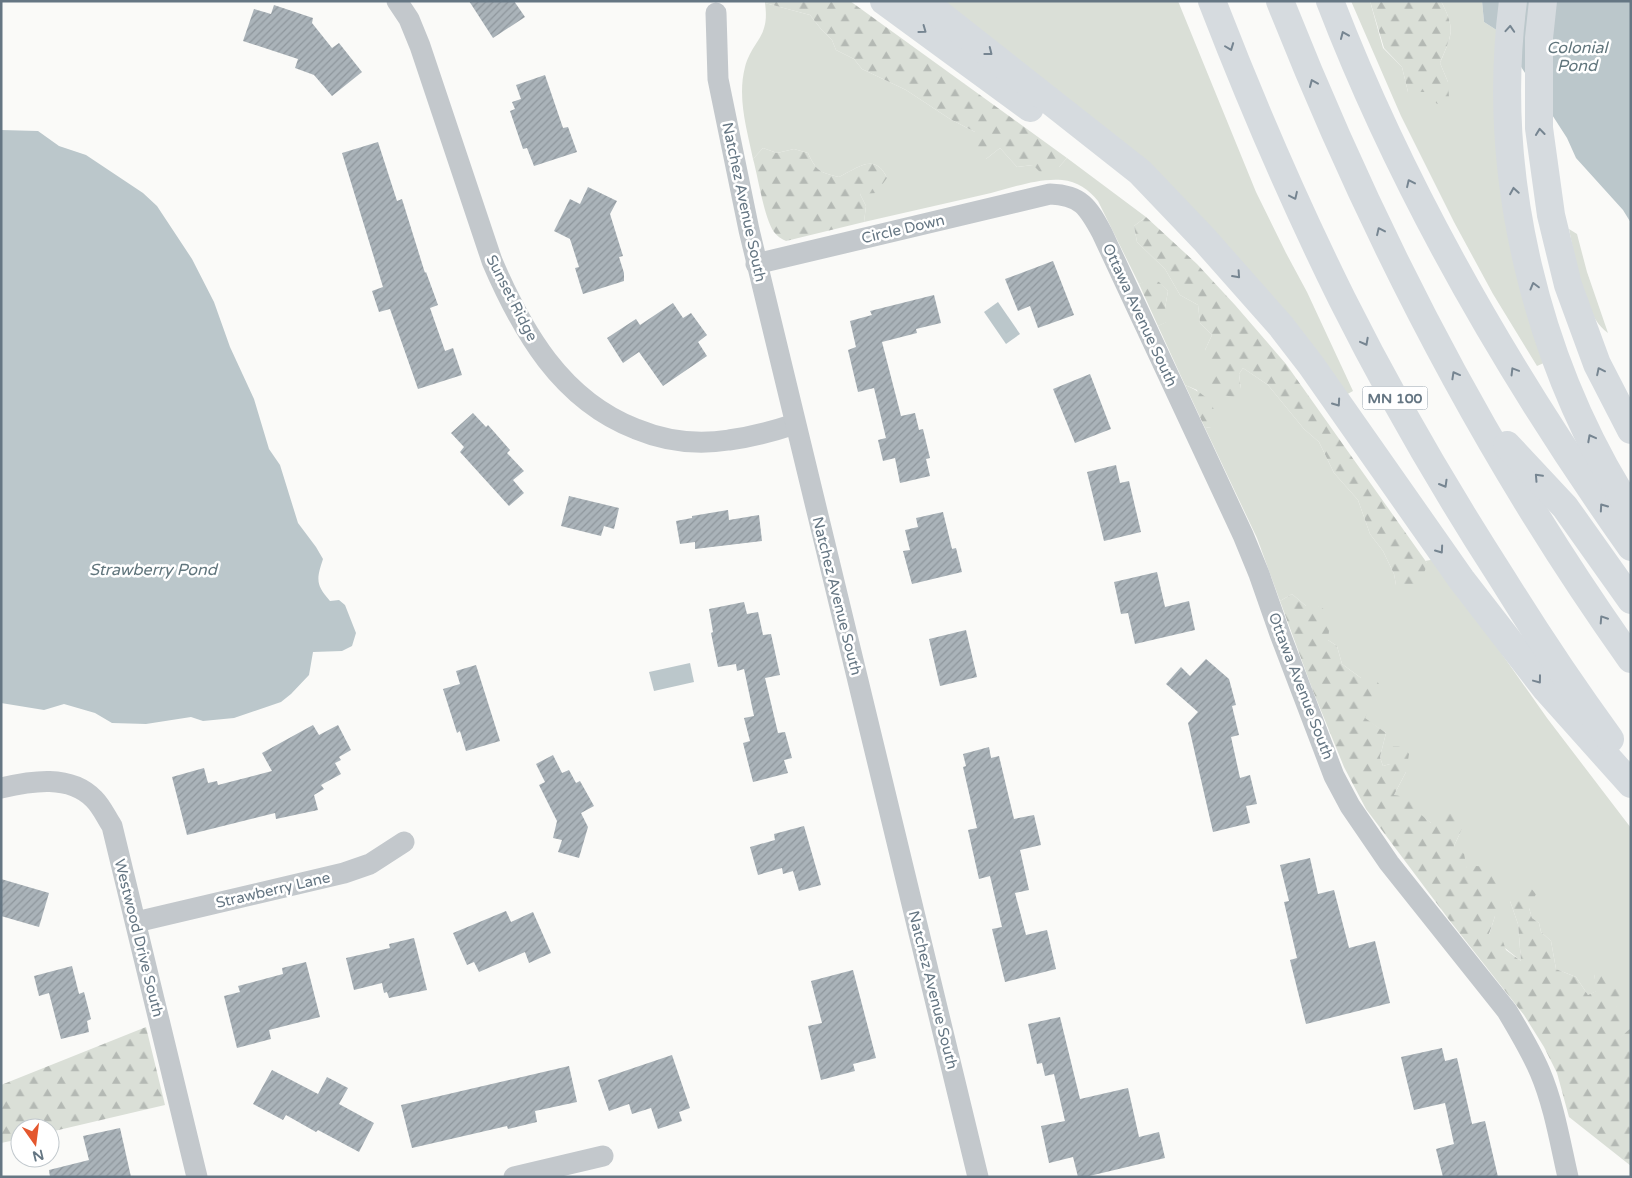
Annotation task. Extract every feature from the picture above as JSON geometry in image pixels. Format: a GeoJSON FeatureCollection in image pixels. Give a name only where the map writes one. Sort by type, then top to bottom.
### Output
{"type":"FeatureCollection","features":[{"type":"Feature","properties":{"kind":"highway"},"geometry":{"type":"LineString","coordinates":[[884,1],[1121,174],[1204,239]]}},
{"type":"Feature","properties":{"kind":"highway"},"geometry":{"type":"LineString","coordinates":[[923,1],[1140,172],[1204,239],[1287,334],[1460,579],[1546,690],[1631,784]]}},
{"type":"Feature","properties":{"kind":"highway","name":"MN 100"},"geometry":{"type":"LineString","coordinates":[[1212,1],[1274,154],[1342,299],[1379,368],[1475,536],[1534,630],[1631,767]]}},
{"type":"Feature","properties":{"kind":"highway"},"geometry":{"type":"LineString","coordinates":[[1280,1],[1333,130],[1380,231],[1432,334],[1517,483],[1570,570],[1631,659]]}},
{"type":"Feature","properties":{"kind":"highway"},"geometry":{"type":"LineString","coordinates":[[1330,1],[1369,95],[1417,197],[1470,296],[1526,392],[1584,481],[1631,547]]}},
{"type":"Feature","properties":{"kind":"highway"},"geometry":{"type":"LineString","coordinates":[[1513,1],[1508,60],[1507,108],[1512,179],[1522,239],[1545,327],[1564,378],[1584,425],[1631,511]]}},
{"type":"Feature","properties":{"kind":"highway"},"geometry":{"type":"LineString","coordinates":[[1543,1],[1539,38],[1539,128],[1551,215],[1568,285],[1597,364],[1631,430]]}},
{"type":"Feature","properties":{"kind":"highway"},"geometry":{"type":"LineString","coordinates":[[1474,409],[1565,506],[1631,600]]}},
{"type":"Feature","properties":{"kind":"street","name":"Sunset Ridge"},"geometry":{"type":"LineString","coordinates":[[397,1],[409,19],[420,46],[489,252],[503,287],[532,341],[569,387],[606,416],[648,434],[669,439],[690,441],[729,440],[795,424]]}},
{"type":"Feature","properties":{"kind":"street","name":"Natchez Avenue South"},"geometry":{"type":"LineString","coordinates":[[716,13],[718,79],[756,264],[978,1177]]}},
{"type":"Feature","properties":{"kind":"street","name":"Circle Down"},"geometry":{"type":"LineString","coordinates":[[756,264],[1050,194]]}},
{"type":"Feature","properties":{"kind":"street","name":"Ottawa Avenue South"},"geometry":{"type":"LineString","coordinates":[[1050,194],[1065,194],[1083,203],[1093,215],[1253,559],[1334,776],[1350,806],[1389,862],[1507,1011],[1522,1036],[1541,1073],[1553,1113],[1568,1177]]}},
{"type":"Feature","properties":{"kind":"street","name":"Westwood Drive South"},"geometry":{"type":"LineString","coordinates":[[1,788],[44,781],[64,783],[94,798],[112,826],[197,1177]]}},
{"type":"Feature","properties":{"kind":"street","name":"Strawberry Lane"},"geometry":{"type":"LineString","coordinates":[[136,922],[344,873],[370,864],[404,842]]}},
{"type":"Feature","properties":{"kind":"street"},"geometry":{"type":"LineString","coordinates":[[514,1177],[604,1156]]}},
{"type":"Feature","properties":{"kind":"green space"},"geometry":{"type":"Polygon","coordinates":[[[765,1],[850,1],[1067,158],[1059,167],[1059,173],[1043,175],[1033,165],[1017,167],[1000,148],[986,159],[976,161],[969,147],[975,132],[950,119],[906,90],[862,69],[854,59],[836,50],[832,40],[810,15],[765,3],[765,1]]]}},
{"type":"Feature","properties":{"kind":"green space"},"geometry":{"type":"Polygon","coordinates":[[[939,1],[1178,1],[1256,192],[1307,292],[1353,391],[1344,396],[1288,316],[939,1]]]}},
{"type":"Feature","properties":{"kind":"green space"},"geometry":{"type":"Polygon","coordinates":[[[1351,1],[1370,1],[1383,48],[1402,67],[1408,92],[1448,82],[1440,63],[1451,32],[1449,19],[1441,1],[1482,1],[1484,22],[1498,31],[1546,362],[1537,366],[1493,294],[1454,222],[1401,116],[1351,1]]]}},
{"type":"Feature","properties":{"kind":"green space"},"geometry":{"type":"Polygon","coordinates":[[[1370,1],[1441,1],[1449,19],[1451,32],[1440,63],[1448,82],[1449,98],[1437,104],[1427,92],[1408,92],[1402,67],[1384,48],[1370,1]]]}},
{"type":"Feature","properties":{"kind":"green space"},"geometry":{"type":"Polygon","coordinates":[[[765,3],[810,15],[832,40],[836,50],[854,59],[862,69],[906,90],[950,119],[975,132],[986,159],[1000,148],[1017,167],[1033,165],[1059,167],[1067,158],[1146,217],[1134,226],[1137,242],[1165,269],[1180,295],[1198,305],[1200,323],[1212,335],[1205,350],[1241,389],[1239,374],[1243,368],[1268,385],[1304,429],[1319,442],[1334,473],[1358,500],[1370,534],[1383,551],[1394,574],[1396,585],[1427,563],[1425,561],[1435,559],[1547,718],[1631,828],[1631,1028],[1619,1039],[1616,1006],[1594,974],[1597,991],[1588,995],[1576,977],[1556,969],[1551,941],[1541,932],[1539,923],[1532,918],[1529,908],[1510,901],[1518,924],[1521,961],[1489,935],[1495,916],[1454,846],[1462,829],[1431,823],[1394,795],[1406,772],[1390,756],[1390,764],[1383,766],[1380,757],[1386,733],[1365,719],[1361,678],[1342,664],[1337,646],[1328,640],[1318,606],[1306,606],[1292,594],[1280,601],[1257,538],[1205,428],[1211,427],[1197,390],[1185,385],[1158,326],[1166,322],[1165,308],[1168,291],[1155,281],[1139,284],[1098,201],[1091,193],[1073,182],[1044,180],[864,222],[866,206],[860,194],[887,178],[877,166],[866,164],[839,177],[820,170],[808,153],[794,149],[777,153],[763,148],[753,159],[742,102],[742,90],[748,58],[765,24],[765,3]]]}},
{"type":"Feature","properties":{"kind":"green space"},"geometry":{"type":"Polygon","coordinates":[[[763,148],[777,153],[794,149],[808,153],[820,170],[833,176],[839,177],[866,164],[872,164],[882,170],[887,178],[876,193],[860,194],[866,206],[864,222],[786,241],[776,235],[770,226],[762,197],[753,159],[763,148]]]}},
{"type":"Feature","properties":{"kind":"green space"},"geometry":{"type":"Polygon","coordinates":[[[1146,217],[1197,264],[1286,364],[1427,563],[1424,573],[1415,583],[1402,591],[1396,585],[1394,574],[1383,551],[1370,534],[1358,500],[1334,473],[1319,442],[1304,429],[1268,385],[1243,368],[1239,374],[1241,389],[1234,397],[1217,394],[1209,384],[1205,350],[1212,335],[1200,323],[1198,305],[1180,295],[1165,269],[1137,242],[1134,226],[1146,217]]]}},
{"type":"Feature","properties":{"kind":"green space"},"geometry":{"type":"Polygon","coordinates":[[[1569,229],[1577,234],[1587,272],[1608,333],[1599,325],[1586,300],[1577,270],[1569,229]]]}},
{"type":"Feature","properties":{"kind":"green space"},"geometry":{"type":"Polygon","coordinates":[[[1149,279],[1159,282],[1168,291],[1165,308],[1170,313],[1167,322],[1158,326],[1139,284],[1149,279]]]}},
{"type":"Feature","properties":{"kind":"green space"},"geometry":{"type":"Polygon","coordinates":[[[1185,385],[1207,398],[1213,408],[1216,421],[1211,427],[1205,428],[1185,385]]]}},
{"type":"Feature","properties":{"kind":"green space"},"geometry":{"type":"Polygon","coordinates":[[[1292,594],[1306,606],[1318,606],[1331,613],[1328,640],[1337,646],[1342,664],[1361,678],[1372,675],[1379,684],[1365,718],[1386,733],[1380,757],[1383,766],[1390,764],[1393,746],[1403,746],[1409,754],[1406,772],[1394,795],[1418,799],[1419,813],[1431,823],[1441,811],[1449,812],[1455,816],[1462,829],[1454,846],[1464,854],[1467,868],[1481,867],[1492,875],[1496,881],[1499,888],[1499,898],[1489,934],[1501,936],[1506,950],[1521,961],[1518,924],[1510,901],[1514,885],[1528,885],[1536,894],[1529,908],[1532,918],[1539,923],[1541,932],[1551,941],[1556,969],[1576,977],[1588,995],[1596,991],[1594,973],[1603,968],[1622,990],[1616,1006],[1626,1019],[1619,1038],[1631,1028],[1631,1166],[1569,1117],[1557,1073],[1544,1047],[1524,1015],[1450,921],[1366,809],[1344,767],[1313,691],[1280,601],[1292,594]]]}},
{"type":"Feature","properties":{"kind":"green space"},"geometry":{"type":"Polygon","coordinates":[[[146,1027],[165,1105],[60,1130],[60,1118],[10,1118],[10,1141],[1,1143],[1,1085],[146,1027]]]}},
{"type":"Feature","properties":{"kind":"water","name":"Colonial Pond"},"geometry":{"type":"Polygon","coordinates":[[[1482,1],[1631,1],[1631,223],[1623,210],[1576,158],[1567,138],[1498,31],[1484,22],[1482,1]]]}},
{"type":"Feature","properties":{"kind":"water","name":"Strawberry Pond"},"geometry":{"type":"Polygon","coordinates":[[[1,130],[38,131],[59,146],[86,155],[143,193],[157,206],[192,259],[214,302],[230,347],[254,399],[269,449],[280,465],[298,523],[323,559],[318,577],[322,591],[330,601],[339,600],[345,605],[356,633],[352,646],[342,651],[313,652],[309,675],[281,702],[234,718],[203,721],[191,717],[146,724],[112,723],[95,713],[64,704],[44,710],[1,703],[1,130]]]}},
{"type":"Feature","properties":{"kind":"water"},"geometry":{"type":"Polygon","coordinates":[[[998,302],[1020,334],[1006,344],[984,312],[998,302]]]}},
{"type":"Feature","properties":{"kind":"water"},"geometry":{"type":"Polygon","coordinates":[[[690,663],[694,682],[654,691],[649,672],[690,663]]]}},
{"type":"Feature","properties":{"kind":"building"},"geometry":{"type":"Polygon","coordinates":[[[469,1],[514,1],[525,17],[493,38],[469,1]]]}},
{"type":"Feature","properties":{"kind":"building"},"geometry":{"type":"Polygon","coordinates":[[[274,5],[313,18],[312,23],[332,48],[339,43],[362,72],[332,96],[314,75],[295,68],[298,59],[243,41],[254,9],[271,14],[274,5]]]}},
{"type":"Feature","properties":{"kind":"building"},"geometry":{"type":"Polygon","coordinates":[[[545,75],[563,128],[568,127],[577,152],[534,166],[527,148],[523,149],[510,111],[515,109],[512,102],[521,99],[516,85],[545,75]]]}},
{"type":"Feature","properties":{"kind":"building"},"geometry":{"type":"Polygon","coordinates":[[[378,142],[397,201],[402,199],[425,273],[438,305],[430,308],[445,351],[453,348],[462,375],[418,389],[390,309],[379,312],[372,291],[383,287],[342,153],[378,142]]]}},
{"type":"Feature","properties":{"kind":"building"},"geometry":{"type":"Polygon","coordinates":[[[588,187],[617,201],[610,214],[623,256],[619,257],[624,273],[624,281],[583,294],[575,268],[579,267],[570,239],[554,231],[570,199],[580,204],[588,187]]]}},
{"type":"Feature","properties":{"kind":"building"},"geometry":{"type":"Polygon","coordinates":[[[1053,261],[1074,315],[1038,328],[1030,306],[1018,311],[1005,279],[1053,261]]]}},
{"type":"Feature","properties":{"kind":"building"},"geometry":{"type":"Polygon","coordinates":[[[934,295],[941,323],[916,329],[917,333],[882,342],[901,416],[915,413],[919,430],[923,429],[930,458],[926,459],[930,476],[900,483],[895,458],[883,461],[878,440],[886,438],[874,388],[858,392],[848,350],[856,347],[850,321],[872,315],[870,311],[934,295]]]}},
{"type":"Feature","properties":{"kind":"building"},"geometry":{"type":"Polygon","coordinates":[[[673,303],[683,318],[691,313],[707,335],[698,342],[707,356],[663,386],[639,352],[623,363],[607,338],[636,319],[640,325],[673,303]]]}},
{"type":"Feature","properties":{"kind":"building"},"geometry":{"type":"Polygon","coordinates":[[[1090,374],[1111,429],[1075,443],[1053,389],[1090,374]]]}},
{"type":"Feature","properties":{"kind":"building"},"geometry":{"type":"Polygon","coordinates":[[[473,413],[486,427],[488,425],[510,450],[507,453],[524,471],[513,480],[524,493],[509,506],[460,452],[464,447],[451,433],[473,413]]]}},
{"type":"Feature","properties":{"kind":"building"},"geometry":{"type":"Polygon","coordinates":[[[1116,465],[1120,483],[1129,481],[1141,532],[1104,541],[1087,472],[1116,465]]]}},
{"type":"Feature","properties":{"kind":"building"},"geometry":{"type":"Polygon","coordinates":[[[569,496],[619,508],[614,529],[604,526],[601,536],[561,526],[569,496]]]}},
{"type":"Feature","properties":{"kind":"building"},"geometry":{"type":"Polygon","coordinates":[[[728,510],[729,520],[759,515],[762,541],[695,549],[695,542],[680,544],[676,521],[692,518],[692,516],[728,510]]]}},
{"type":"Feature","properties":{"kind":"building"},"geometry":{"type":"Polygon","coordinates":[[[943,512],[952,549],[956,548],[962,572],[912,584],[903,551],[910,550],[905,530],[918,527],[916,518],[943,512]]]}},
{"type":"Feature","properties":{"kind":"building"},"geometry":{"type":"Polygon","coordinates":[[[1157,572],[1165,607],[1189,601],[1195,630],[1135,644],[1128,613],[1121,614],[1114,582],[1157,572]]]}},
{"type":"Feature","properties":{"kind":"building"},"geometry":{"type":"Polygon","coordinates":[[[744,602],[747,614],[758,612],[763,635],[771,634],[780,675],[765,678],[778,733],[785,732],[792,758],[784,760],[788,773],[753,782],[743,743],[750,741],[744,718],[754,716],[744,669],[737,671],[736,664],[718,667],[711,633],[713,632],[709,609],[744,602]]]}},
{"type":"Feature","properties":{"kind":"building"},"geometry":{"type":"Polygon","coordinates":[[[966,630],[977,677],[940,686],[929,639],[966,630]]]}},
{"type":"Feature","properties":{"kind":"building"},"geometry":{"type":"Polygon","coordinates":[[[1206,659],[1229,679],[1236,705],[1232,706],[1239,735],[1231,737],[1240,778],[1250,775],[1257,804],[1246,806],[1250,823],[1213,832],[1188,723],[1198,712],[1166,684],[1181,667],[1190,676],[1206,659]]]}},
{"type":"Feature","properties":{"kind":"building"},"geometry":{"type":"Polygon","coordinates":[[[476,665],[500,741],[466,751],[460,731],[457,733],[443,689],[460,684],[456,671],[476,665]]]}},
{"type":"Feature","properties":{"kind":"building"},"geometry":{"type":"Polygon","coordinates":[[[313,725],[319,735],[338,725],[351,750],[339,757],[341,760],[335,763],[341,774],[321,785],[324,789],[314,795],[318,810],[276,819],[275,813],[187,835],[172,777],[204,768],[208,783],[217,781],[218,785],[272,771],[262,753],[313,725]]]}},
{"type":"Feature","properties":{"kind":"building"},"geometry":{"type":"Polygon","coordinates":[[[989,747],[991,758],[999,756],[1014,819],[1034,815],[1041,845],[1020,850],[1029,890],[1015,893],[1026,935],[1047,930],[1056,969],[1005,982],[992,929],[1002,927],[990,876],[979,879],[968,830],[977,828],[963,767],[966,766],[963,754],[989,747]]]}},
{"type":"Feature","properties":{"kind":"building"},"geometry":{"type":"Polygon","coordinates":[[[553,755],[562,773],[569,770],[576,783],[580,781],[594,806],[581,813],[588,827],[579,858],[558,852],[562,840],[553,838],[557,821],[539,785],[545,782],[536,764],[553,755]]]}},
{"type":"Feature","properties":{"kind":"building"},"geometry":{"type":"Polygon","coordinates":[[[804,826],[821,885],[799,891],[793,871],[783,874],[782,868],[758,875],[750,847],[775,840],[774,834],[804,826]]]}},
{"type":"Feature","properties":{"kind":"building"},"geometry":{"type":"Polygon","coordinates":[[[1310,858],[1318,894],[1334,890],[1349,948],[1375,941],[1390,1003],[1306,1024],[1290,960],[1297,958],[1284,902],[1289,901],[1280,865],[1310,858]]]}},
{"type":"Feature","properties":{"kind":"building"},"geometry":{"type":"Polygon","coordinates":[[[1,879],[49,893],[39,927],[1,916],[1,879]]]}},
{"type":"Feature","properties":{"kind":"building"},"geometry":{"type":"Polygon","coordinates":[[[506,911],[511,922],[533,912],[551,953],[529,963],[525,952],[479,972],[474,962],[467,965],[453,933],[506,911]]]}},
{"type":"Feature","properties":{"kind":"building"},"geometry":{"type":"Polygon","coordinates":[[[414,938],[427,990],[389,998],[387,992],[384,993],[382,983],[354,990],[346,958],[390,948],[389,944],[414,938]]]}},
{"type":"Feature","properties":{"kind":"building"},"geometry":{"type":"Polygon","coordinates":[[[306,962],[320,1017],[269,1030],[271,1039],[237,1048],[224,996],[240,992],[238,986],[283,974],[282,968],[306,962]]]}},
{"type":"Feature","properties":{"kind":"building"},"geometry":{"type":"Polygon","coordinates":[[[72,966],[79,994],[84,992],[91,1019],[87,1021],[89,1032],[61,1039],[49,993],[39,996],[34,976],[72,966]]]}},
{"type":"Feature","properties":{"kind":"building"},"geometry":{"type":"Polygon","coordinates":[[[853,970],[876,1058],[853,1064],[855,1071],[821,1080],[808,1026],[822,1023],[811,981],[853,970]]]}},
{"type":"Feature","properties":{"kind":"building"},"geometry":{"type":"Polygon","coordinates":[[[1060,1017],[1080,1099],[1128,1088],[1139,1137],[1159,1132],[1165,1158],[1085,1177],[1078,1177],[1073,1157],[1049,1163],[1041,1126],[1065,1121],[1054,1074],[1045,1076],[1042,1063],[1037,1064],[1028,1024],[1060,1017]]]}},
{"type":"Feature","properties":{"kind":"building"},"geometry":{"type":"Polygon","coordinates":[[[1442,1048],[1445,1061],[1457,1058],[1472,1124],[1485,1121],[1498,1177],[1443,1177],[1436,1149],[1454,1144],[1445,1103],[1414,1110],[1401,1057],[1442,1048]]]}},
{"type":"Feature","properties":{"kind":"building"},"geometry":{"type":"Polygon","coordinates":[[[672,1055],[690,1108],[679,1112],[682,1121],[658,1129],[651,1108],[632,1114],[629,1104],[609,1111],[598,1080],[672,1055]]]}},
{"type":"Feature","properties":{"kind":"building"},"geometry":{"type":"Polygon","coordinates":[[[569,1066],[577,1102],[535,1111],[537,1122],[508,1129],[507,1126],[412,1148],[401,1105],[569,1066]]]}},
{"type":"Feature","properties":{"kind":"building"},"geometry":{"type":"Polygon","coordinates":[[[272,1070],[318,1094],[327,1077],[348,1088],[339,1104],[374,1123],[359,1152],[318,1130],[316,1132],[286,1115],[283,1120],[253,1104],[272,1070]]]}},
{"type":"Feature","properties":{"kind":"building"},"geometry":{"type":"Polygon","coordinates":[[[120,1128],[131,1177],[50,1177],[49,1170],[89,1160],[83,1136],[120,1128]]]}}]}
